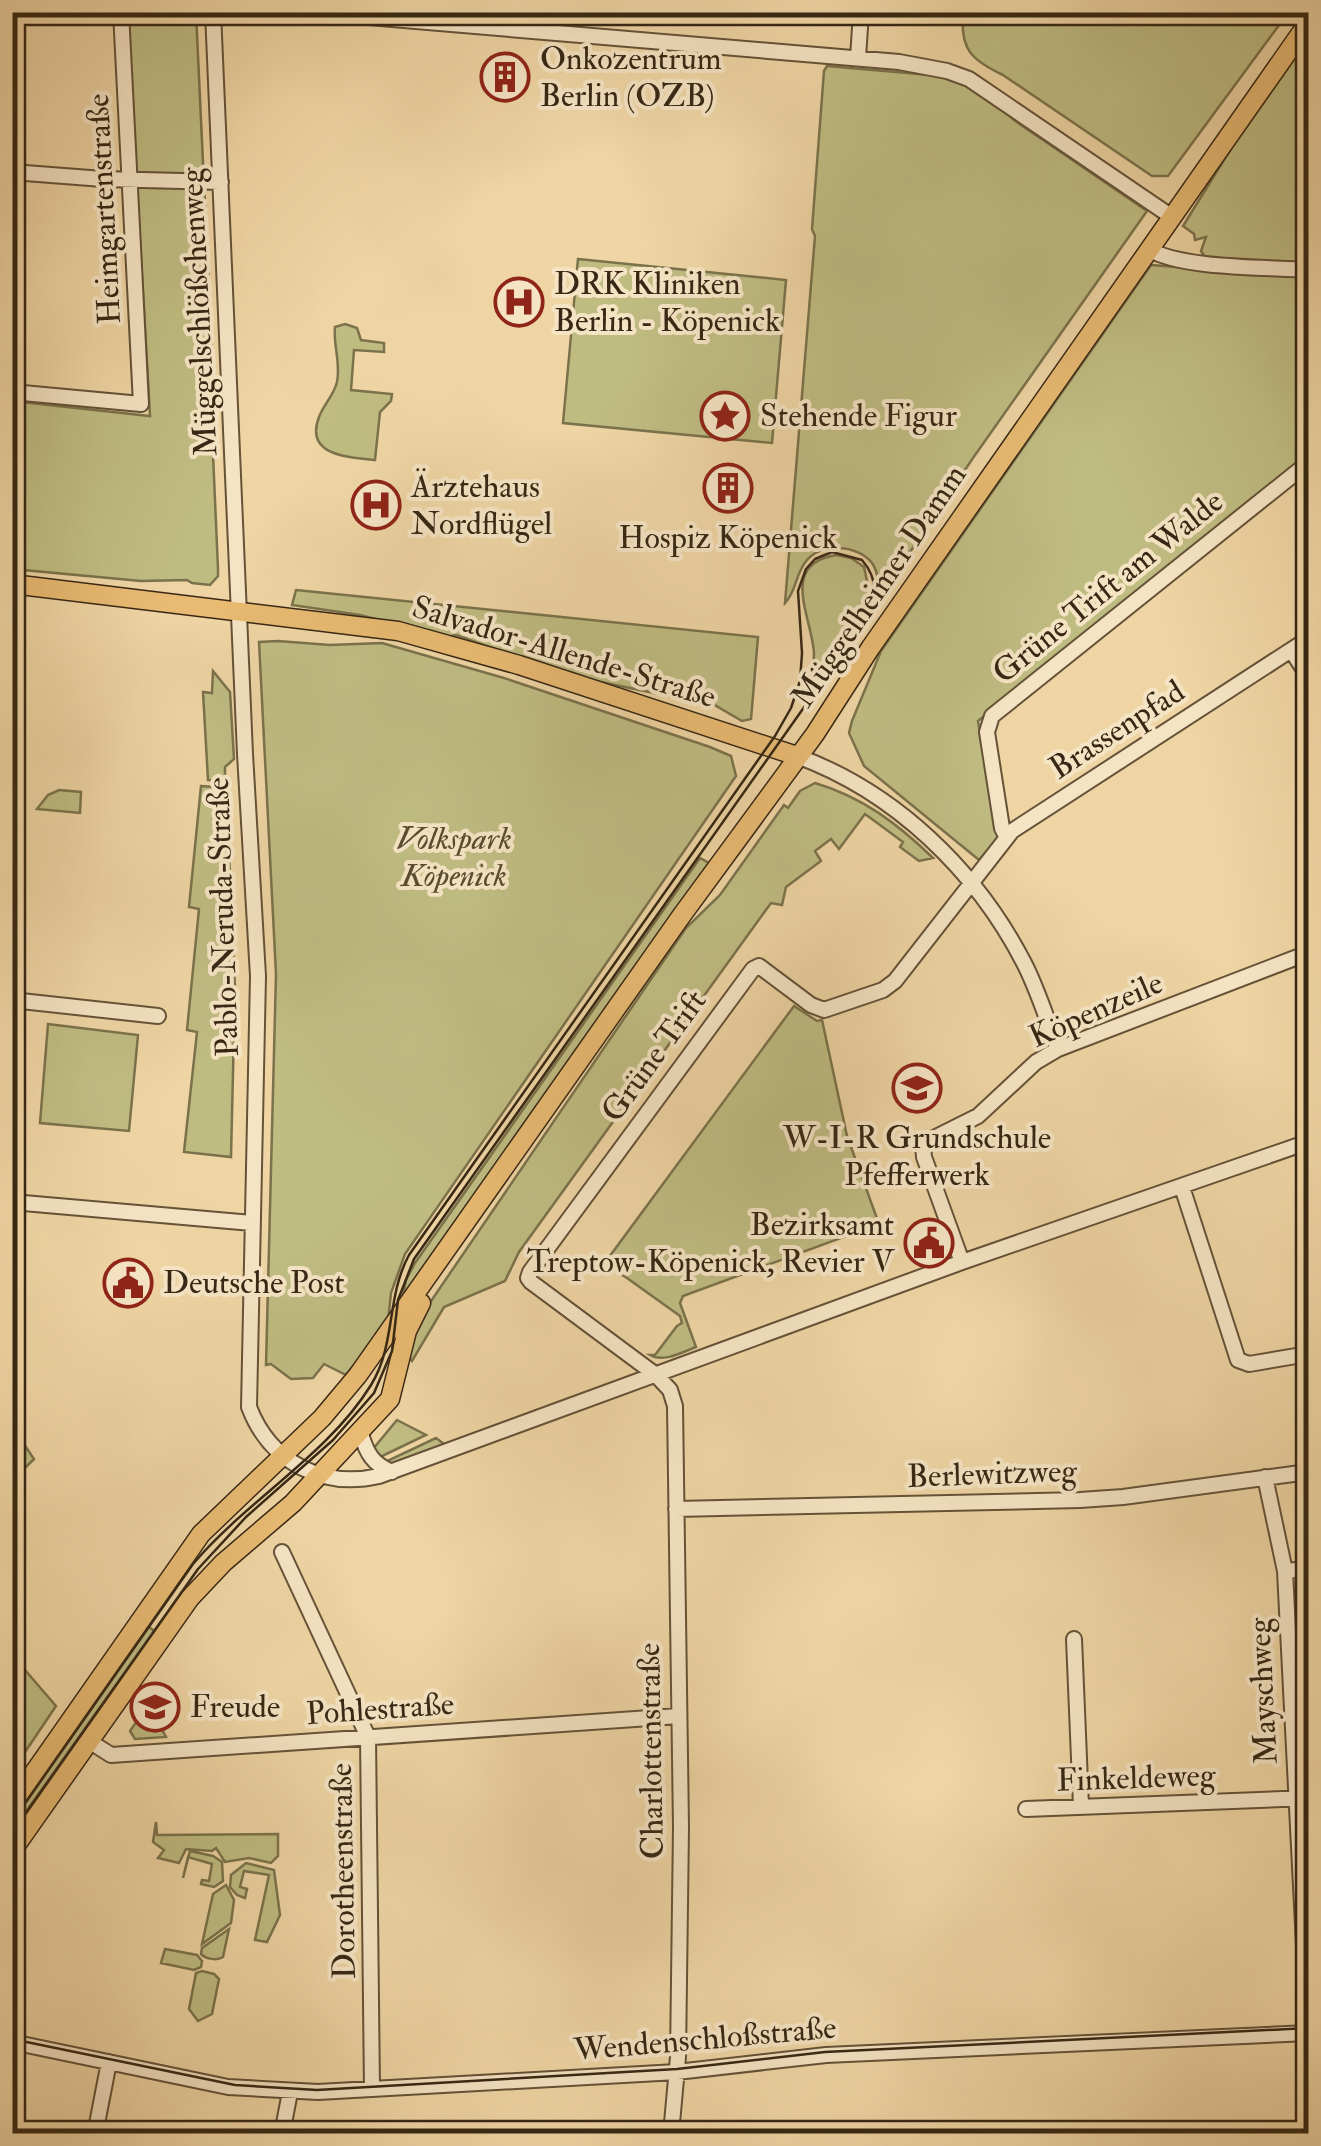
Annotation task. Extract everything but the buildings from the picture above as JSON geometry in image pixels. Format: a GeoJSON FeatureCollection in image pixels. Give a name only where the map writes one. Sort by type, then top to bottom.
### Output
{"type":"FeatureCollection","features":[{"type":"Feature","properties":{"kind":"main road","name":"Müggelheimer Damm"},"geometry":{"type":"LineString","coordinates":[[12,1804],[200,1534],[316,1425],[358,1376],[797,756],[1308,23]]}},
{"type":"Feature","properties":{"kind":"main road","name":"Salvador-Allende-Straße"},"geometry":{"type":"LineString","coordinates":[[12,584],[238,609],[414,635],[519,665],[797,756]]}},
{"type":"Feature","properties":{"kind":"main road","name":"Müggelheimer Damm"},"geometry":{"type":"LineString","coordinates":[[12,1852],[200,1586],[293,1504],[390,1399],[413,1316],[487,1208],[496,1180]]}},
{"type":"Feature","properties":{"kind":"street","name":"Heimgartenstraße"},"geometry":{"type":"LineString","coordinates":[[12,392],[141,404],[121,12]]}},
{"type":"Feature","properties":{"kind":"street","name":"Müggelschlößchenweg"},"geometry":{"type":"LineString","coordinates":[[212,12],[238,609]]}},
{"type":"Feature","properties":{"kind":"street"},"geometry":{"type":"LineString","coordinates":[[309,12],[918,64],[970,79],[1172,217]]}},
{"type":"Feature","properties":{"kind":"street"},"geometry":{"type":"LineString","coordinates":[[858,58],[862,12]]}},
{"type":"Feature","properties":{"kind":"street"},"geometry":{"type":"LineString","coordinates":[[12,172],[221,182]]}},
{"type":"Feature","properties":{"kind":"street"},"geometry":{"type":"LineString","coordinates":[[1149,249],[1159,256],[1196,262],[1308,270]]}},
{"type":"Feature","properties":{"kind":"street","name":"Grüne Trift am Walde"},"geometry":{"type":"LineString","coordinates":[[1006,836],[988,732],[992,716],[1308,463]]}},
{"type":"Feature","properties":{"kind":"street","name":"Pablo-Neruda-Straße"},"geometry":{"type":"LineString","coordinates":[[238,609],[258,976],[249,1407],[262,1435],[282,1456]]}},
{"type":"Feature","properties":{"kind":"street","name":"Brassenpfad"},"geometry":{"type":"LineString","coordinates":[[971,884],[1006,836],[1308,639]]}},
{"type":"Feature","properties":{"kind":"street"},"geometry":{"type":"LineString","coordinates":[[1291,650],[1308,676]]}},
{"type":"Feature","properties":{"kind":"street"},"geometry":{"type":"LineString","coordinates":[[797,756],[835,770],[892,806],[940,848],[971,884],[1023,960],[1058,1049]]}},
{"type":"Feature","properties":{"kind":"street","name":"Grüne Trift"},"geometry":{"type":"LineString","coordinates":[[656,1374],[531,1282],[528,1278],[532,1267],[752,969],[759,966],[824,1010],[883,990],[895,981],[971,884]]}},
{"type":"Feature","properties":{"kind":"street","name":"Köpenzeile"},"geometry":{"type":"LineString","coordinates":[[962,1262],[923,1146],[978,1116],[1036,1062],[1058,1049],[1308,953]]}},
{"type":"Feature","properties":{"kind":"street"},"geometry":{"type":"LineString","coordinates":[[12,1000],[158,1016]]}},
{"type":"Feature","properties":{"kind":"street"},"geometry":{"type":"LineString","coordinates":[[282,1456],[318,1476],[350,1481],[392,1472],[962,1262],[1308,1142]]}},
{"type":"Feature","properties":{"kind":"street"},"geometry":{"type":"LineString","coordinates":[[1182,1187],[1235,1356],[1243,1364],[1308,1354]]}},
{"type":"Feature","properties":{"kind":"street"},"geometry":{"type":"LineString","coordinates":[[12,1202],[252,1223]]}},
{"type":"Feature","properties":{"kind":"street","name":"Charlottenstraße"},"geometry":{"type":"LineString","coordinates":[[656,1374],[670,1390],[676,1406],[677,2072],[671,2134]]}},
{"type":"Feature","properties":{"kind":"street"},"geometry":{"type":"LineString","coordinates":[[361,1434],[367,1453],[378,1466],[392,1472]]}},
{"type":"Feature","properties":{"kind":"street","name":"Berlewitzweg"},"geometry":{"type":"LineString","coordinates":[[676,1509],[1086,1499],[1308,1472]]}},
{"type":"Feature","properties":{"kind":"street","name":"Mayschweg"},"geometry":{"type":"LineString","coordinates":[[1265,1477],[1285,1571],[1302,1799],[1308,2024]]}},
{"type":"Feature","properties":{"kind":"street","name":"Dorotheenstraße"},"geometry":{"type":"LineString","coordinates":[[282,1552],[368,1738],[372,2089]]}},
{"type":"Feature","properties":{"kind":"street"},"geometry":{"type":"LineString","coordinates":[[1285,1571],[1308,1569]]}},
{"type":"Feature","properties":{"kind":"street"},"geometry":{"type":"LineString","coordinates":[[1074,1639],[1081,1806]]}},
{"type":"Feature","properties":{"kind":"street","name":"Pohlestraße"},"geometry":{"type":"LineString","coordinates":[[89,1742],[111,1755],[679,1716]]}},
{"type":"Feature","properties":{"kind":"street","name":"Finkeldeweg"},"geometry":{"type":"LineString","coordinates":[[1026,1809],[1302,1799]]}},
{"type":"Feature","properties":{"kind":"street","name":"Wendenschloßstraße"},"geometry":{"type":"LineString","coordinates":[[12,2042],[228,2087],[290,2092],[677,2072],[826,2055],[1308,2033]]}},
{"type":"Feature","properties":{"kind":"street"},"geometry":{"type":"LineString","coordinates":[[94,2134],[109,2062]]}},
{"type":"Feature","properties":{"kind":"street"},"geometry":{"type":"LineString","coordinates":[[282,2134],[290,2092]]}},
{"type":"Feature","properties":{"kind":"green space"},"geometry":{"type":"Polygon","coordinates":[[[963,12],[1288,13],[1168,176],[1152,176],[975,58],[963,36],[963,12]]]}},
{"type":"Feature","properties":{"kind":"green space"},"geometry":{"type":"Polygon","coordinates":[[[127,13],[196,13],[216,440],[213,454],[218,576],[210,585],[187,580],[141,581],[13,569],[12,401],[150,416],[127,13]]]}},
{"type":"Feature","properties":{"kind":"green space"},"geometry":{"type":"Polygon","coordinates":[[[1308,40],[1308,265],[1205,257],[1201,251],[1206,237],[1195,240],[1194,234],[1183,226],[1232,147],[1308,40]]]}},
{"type":"Feature","properties":{"kind":"green space"},"geometry":{"type":"Polygon","coordinates":[[[827,66],[942,76],[985,92],[1014,120],[1147,211],[882,594],[876,570],[866,557],[849,549],[830,548],[807,560],[785,603],[815,236],[812,229],[824,71],[827,66]]]}},
{"type":"Feature","properties":{"kind":"green space"},"geometry":{"type":"Polygon","coordinates":[[[578,259],[786,280],[772,443],[563,423],[578,259]]]}},
{"type":"Feature","properties":{"kind":"green space"},"geometry":{"type":"Polygon","coordinates":[[[1151,265],[1308,277],[1308,458],[978,721],[998,838],[979,860],[864,766],[849,733],[852,721],[881,651],[1151,265]]]}},
{"type":"Feature","properties":{"kind":"green space"},"geometry":{"type":"Polygon","coordinates":[[[345,324],[357,328],[361,340],[384,343],[384,352],[354,350],[351,390],[392,394],[391,401],[380,412],[375,460],[332,452],[318,440],[319,417],[337,382],[335,327],[345,324]]]}},
{"type":"Feature","properties":{"kind":"green space"},"geometry":{"type":"Polygon","coordinates":[[[837,555],[864,567],[870,595],[868,607],[813,686],[810,685],[814,653],[803,580],[819,560],[837,555]]]}},
{"type":"Feature","properties":{"kind":"green space"},"geometry":{"type":"Polygon","coordinates":[[[296,590],[758,637],[751,719],[742,721],[711,703],[677,691],[674,697],[571,676],[456,635],[447,637],[360,615],[292,605],[296,590]]]}},
{"type":"Feature","properties":{"kind":"green space","name":"Volkspark Köpenick"},"geometry":{"type":"Polygon","coordinates":[[[259,642],[382,643],[504,678],[710,747],[731,756],[736,776],[405,1254],[391,1293],[388,1321],[346,1375],[324,1364],[313,1378],[291,1379],[271,1364],[266,1365],[276,974],[259,642]]]}},
{"type":"Feature","properties":{"kind":"green space"},"geometry":{"type":"Polygon","coordinates":[[[213,671],[230,692],[234,759],[225,767],[225,781],[208,780],[203,692],[212,693],[213,671]]]}},
{"type":"Feature","properties":{"kind":"green space"},"geometry":{"type":"Polygon","coordinates":[[[815,783],[878,813],[933,858],[919,861],[900,847],[903,842],[865,814],[839,849],[831,839],[815,851],[821,861],[786,887],[782,905],[771,903],[519,1252],[505,1281],[444,1307],[412,1361],[409,1358],[416,1323],[686,928],[720,895],[784,805],[788,808],[800,791],[815,783]]]}},
{"type":"Feature","properties":{"kind":"green space"},"geometry":{"type":"Polygon","coordinates":[[[201,786],[226,788],[235,988],[231,1157],[184,1152],[197,1032],[187,1030],[199,909],[189,907],[201,786]]]}},
{"type":"Feature","properties":{"kind":"green space"},"geometry":{"type":"Polygon","coordinates":[[[59,790],[81,792],[80,813],[37,809],[48,795],[59,790]]]}},
{"type":"Feature","properties":{"kind":"green space"},"geometry":{"type":"Polygon","coordinates":[[[700,858],[709,863],[402,1302],[406,1280],[415,1263],[700,858]]]}},
{"type":"Feature","properties":{"kind":"green space"},"geometry":{"type":"Polygon","coordinates":[[[794,1006],[817,1021],[822,1020],[847,1136],[879,1224],[683,1296],[680,1303],[696,1347],[673,1356],[650,1355],[655,1355],[682,1323],[680,1316],[604,1264],[794,1006]]]}},
{"type":"Feature","properties":{"kind":"green space"},"geometry":{"type":"Polygon","coordinates":[[[48,1024],[138,1035],[129,1131],[40,1123],[48,1024]]]}},
{"type":"Feature","properties":{"kind":"green space"},"geometry":{"type":"Polygon","coordinates":[[[397,1420],[426,1435],[378,1458],[373,1449],[397,1420]]]}},
{"type":"Feature","properties":{"kind":"green space"},"geometry":{"type":"Polygon","coordinates":[[[13,1428],[34,1459],[12,1480],[13,1428]]]}},
{"type":"Feature","properties":{"kind":"green space"},"geometry":{"type":"Polygon","coordinates":[[[436,1438],[447,1446],[394,1465],[385,1462],[436,1438]]]}},
{"type":"Feature","properties":{"kind":"green space"},"geometry":{"type":"Polygon","coordinates":[[[145,1624],[157,1633],[13,1844],[13,1815],[145,1624]]]}},
{"type":"Feature","properties":{"kind":"green space"},"geometry":{"type":"Polygon","coordinates":[[[13,1656],[56,1706],[13,1770],[13,1656]]]}},
{"type":"Feature","properties":{"kind":"green space"},"geometry":{"type":"Polygon","coordinates":[[[148,1705],[166,1737],[135,1739],[130,1731],[148,1705]]]}},
{"type":"Feature","properties":{"kind":"green space"},"geometry":{"type":"Polygon","coordinates":[[[156,1822],[157,1835],[278,1834],[278,1856],[271,1863],[249,1858],[225,1862],[216,1848],[186,1849],[179,1863],[158,1858],[164,1850],[153,1842],[156,1822]]]}},
{"type":"Feature","properties":{"kind":"green space"},"geometry":{"type":"Polygon","coordinates":[[[190,1851],[222,1862],[223,1881],[214,1887],[201,1884],[202,1880],[209,1881],[212,1864],[188,1857],[190,1851]]]}},
{"type":"Feature","properties":{"kind":"green space"},"geometry":{"type":"Polygon","coordinates":[[[246,1863],[274,1870],[280,1915],[267,1942],[255,1940],[269,1875],[244,1871],[240,1887],[247,1889],[245,1898],[230,1887],[231,1875],[246,1863]]]}},
{"type":"Feature","properties":{"kind":"green space"},"geometry":{"type":"Polygon","coordinates":[[[226,1885],[234,1900],[231,1923],[202,1944],[213,1894],[226,1885]]]}},
{"type":"Feature","properties":{"kind":"green space"},"geometry":{"type":"Polygon","coordinates":[[[229,1929],[223,1957],[212,1959],[201,1954],[202,1948],[229,1929]]]}},
{"type":"Feature","properties":{"kind":"green space"},"geometry":{"type":"Polygon","coordinates":[[[165,1949],[197,1955],[201,1967],[194,1970],[161,1963],[165,1949]]]}},
{"type":"Feature","properties":{"kind":"green space"},"geometry":{"type":"Polygon","coordinates":[[[202,1971],[219,1979],[212,2014],[198,2021],[189,2009],[196,1973],[202,1971]]]}},
{"type":"Feature","properties":{"kind":"tram line"},"geometry":{"type":"LineString","coordinates":[[12,1822],[193,1564],[332,1434],[371,1385],[384,1354],[397,1287],[409,1255],[791,708],[800,681],[798,591],[806,569],[815,559],[832,552],[862,560],[874,589],[865,621],[414,1259],[398,1300],[392,1351],[374,1393],[333,1440],[246,1517],[198,1569],[12,1832]]}},
{"type":"Feature","properties":{"kind":"tram line"},"geometry":{"type":"LineString","coordinates":[[12,2039],[235,2085],[317,2090],[677,2069],[825,2052],[1308,2028]]}},
{"type":"Feature","properties":{"kind":"place","name":"Onkozentrum Berlin (OZB)"},"geometry":{"type":"Point","coordinates":[505,77]}},
{"type":"Feature","properties":{"kind":"place","name":"DRK Kliniken Berlin - Köpenick"},"geometry":{"type":"Point","coordinates":[519,302]}},
{"type":"Feature","properties":{"kind":"place","name":"Stehende Figur"},"geometry":{"type":"Point","coordinates":[725,416]}},
{"type":"Feature","properties":{"kind":"place","name":"Hospiz Köpenick"},"geometry":{"type":"Point","coordinates":[728,488]}},
{"type":"Feature","properties":{"kind":"place","name":"Ärztehaus Nordflügel"},"geometry":{"type":"Point","coordinates":[376,505]}},
{"type":"Feature","properties":{"kind":"place","name":"W-I-R Grundschule Pfefferwerk"},"geometry":{"type":"Point","coordinates":[917,1088]}},
{"type":"Feature","properties":{"kind":"place","name":"Bezirksamt Treptow-Köpenick, Revier V"},"geometry":{"type":"Point","coordinates":[929,1243]}},
{"type":"Feature","properties":{"kind":"place","name":"Deutsche Post"},"geometry":{"type":"Point","coordinates":[128,1283]}},
{"type":"Feature","properties":{"kind":"place","name":"Freude"},"geometry":{"type":"Point","coordinates":[155,1707]}}]}
